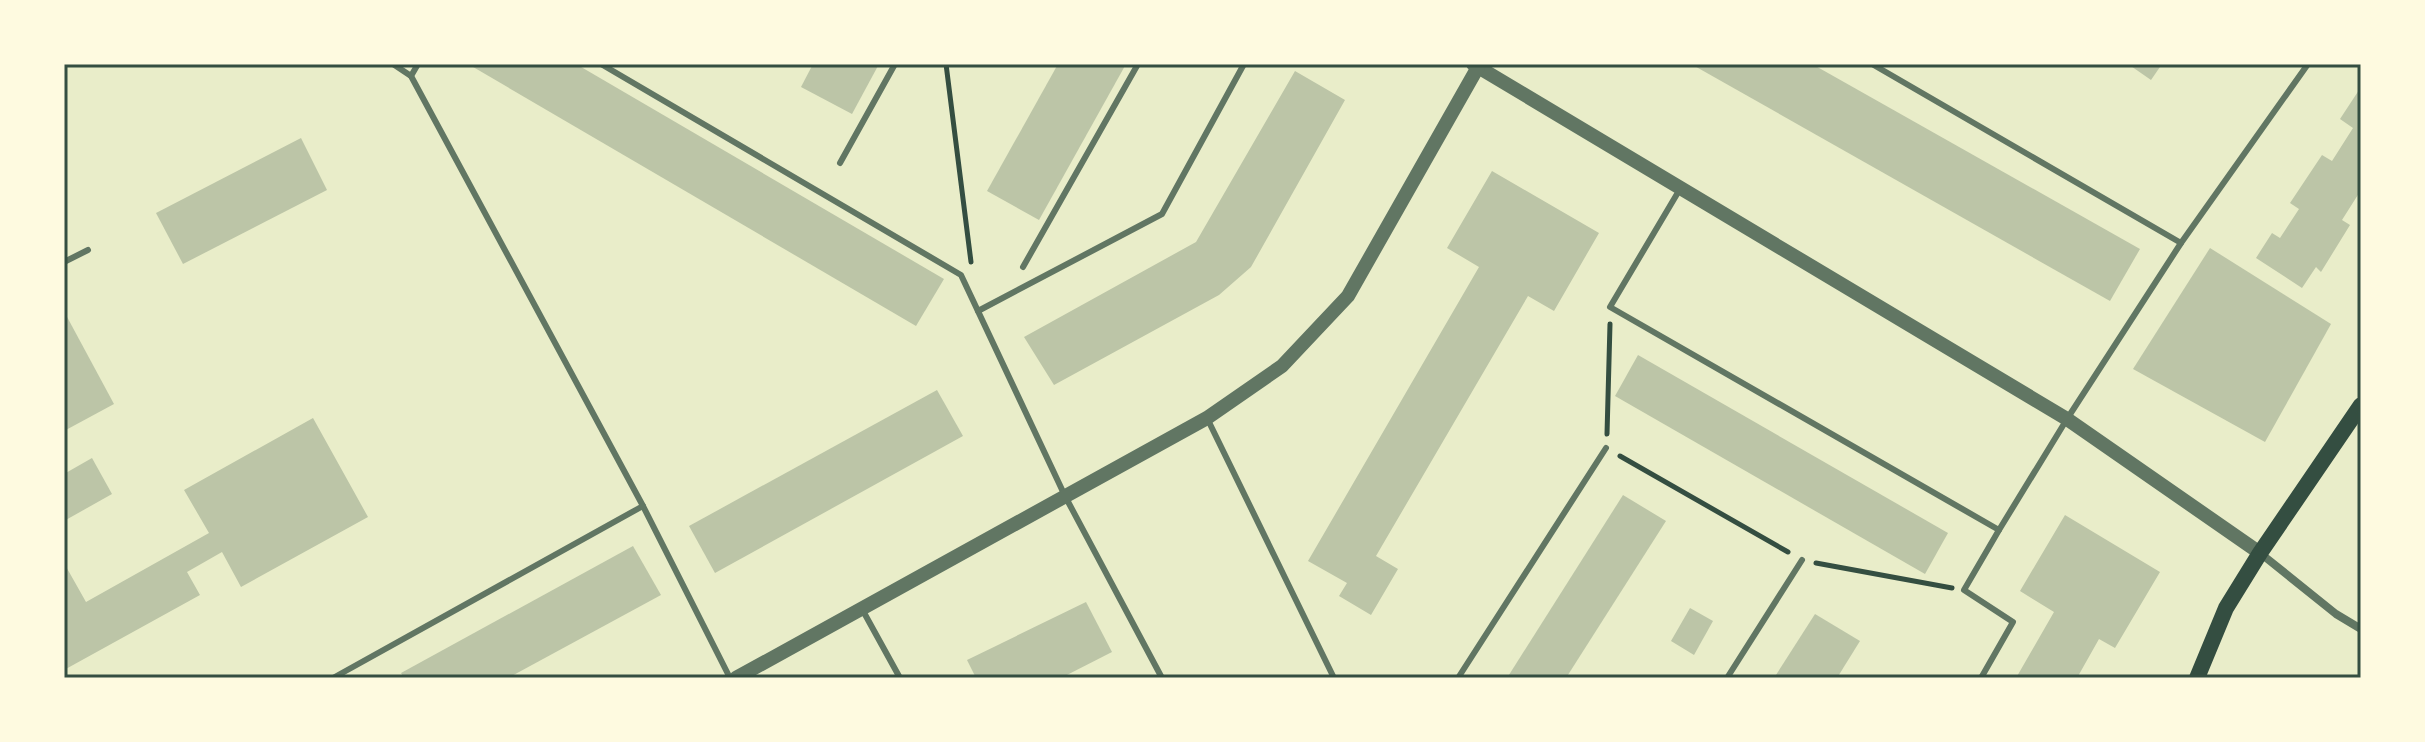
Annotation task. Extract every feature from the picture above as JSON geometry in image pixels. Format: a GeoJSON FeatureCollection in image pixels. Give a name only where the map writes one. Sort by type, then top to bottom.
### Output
{"type":"FeatureCollection","features":[{"type":"Feature","properties":{"kind":"main road"},"geometry":{"type":"LineString","coordinates":[[2197,678],[2226,608],[2361,405]]}},
{"type":"Feature","properties":{"kind":"street"},"geometry":{"type":"LineString","coordinates":[[736,678],[1207,418],[1282,366],[1348,296],[1476,66],[2067,419],[2260,553],[2336,614],[2361,629]]}},
{"type":"Feature","properties":{"kind":"lane"},"geometry":{"type":"LineString","coordinates":[[393,64],[411,76],[643,506],[730,678]]}},
{"type":"Feature","properties":{"kind":"lane"},"geometry":{"type":"LineString","coordinates":[[411,76],[418,64]]}},
{"type":"Feature","properties":{"kind":"lane"},"geometry":{"type":"LineString","coordinates":[[601,64],[961,275],[1065,496],[1162,678]]}},
{"type":"Feature","properties":{"kind":"lane"},"geometry":{"type":"LineString","coordinates":[[840,163],[895,64]]}},
{"type":"Feature","properties":{"kind":"lane"},"geometry":{"type":"LineString","coordinates":[[1023,267],[1138,64]]}},
{"type":"Feature","properties":{"kind":"lane"},"geometry":{"type":"LineString","coordinates":[[978,311],[1162,214],[1244,64]]}},
{"type":"Feature","properties":{"kind":"lane"},"geometry":{"type":"LineString","coordinates":[[1872,64],[2181,243]]}},
{"type":"Feature","properties":{"kind":"lane"},"geometry":{"type":"LineString","coordinates":[[1981,678],[2013,622],[1964,590],[2067,419],[2181,243],[2308,64]]}},
{"type":"Feature","properties":{"kind":"lane"},"geometry":{"type":"LineString","coordinates":[[1681,189],[1610,307],[1999,530]]}},
{"type":"Feature","properties":{"kind":"lane"},"geometry":{"type":"LineString","coordinates":[[64,262],[88,250]]}},
{"type":"Feature","properties":{"kind":"lane"},"geometry":{"type":"LineString","coordinates":[[1207,418],[1334,678]]}},
{"type":"Feature","properties":{"kind":"lane"},"geometry":{"type":"LineString","coordinates":[[1458,678],[1606,448]]}},
{"type":"Feature","properties":{"kind":"lane"},"geometry":{"type":"LineString","coordinates":[[333,678],[643,506]]}},
{"type":"Feature","properties":{"kind":"lane"},"geometry":{"type":"LineString","coordinates":[[1727,678],[1802,560]]}},
{"type":"Feature","properties":{"kind":"lane"},"geometry":{"type":"LineString","coordinates":[[862,609],[900,678]]}},
{"type":"Feature","properties":{"kind":"path"},"geometry":{"type":"LineString","coordinates":[[946,64],[972,264]]}},
{"type":"Feature","properties":{"kind":"path"},"geometry":{"type":"LineString","coordinates":[[1610,307],[1606,448],[1802,560],[1964,590]]}},
{"type":"Feature","properties":{"kind":"building"},"geometry":{"type":"Polygon","coordinates":[[[468,64],[576,64],[944,279],[916,326],[468,64]]]}},
{"type":"Feature","properties":{"kind":"building"},"geometry":{"type":"Polygon","coordinates":[[[813,64],[879,64],[852,114],[801,87],[813,64]]]}},
{"type":"Feature","properties":{"kind":"building"},"geometry":{"type":"Polygon","coordinates":[[[1058,64],[1126,64],[1039,220],[987,191],[1058,64]]]}},
{"type":"Feature","properties":{"kind":"building"},"geometry":{"type":"Polygon","coordinates":[[[1691,64],[1812,64],[2140,249],[2110,301],[1691,64]]]}},
{"type":"Feature","properties":{"kind":"building"},"geometry":{"type":"Polygon","coordinates":[[[2128,64],[2162,64],[2151,80],[2128,64]]]}},
{"type":"Feature","properties":{"kind":"building"},"geometry":{"type":"Polygon","coordinates":[[[1295,71],[1345,100],[1251,267],[1219,295],[1054,385],[1024,337],[1196,242],[1295,71]]]}},
{"type":"Feature","properties":{"kind":"building"},"geometry":{"type":"Polygon","coordinates":[[[2361,87],[2361,190],[2342,220],[2350,225],[2321,272],[2316,267],[2302,288],[2256,258],[2272,233],[2280,238],[2299,209],[2290,203],[2322,155],[2332,161],[2353,128],[2340,119],[2361,87]]]}},
{"type":"Feature","properties":{"kind":"building"},"geometry":{"type":"Polygon","coordinates":[[[301,138],[327,190],[183,264],[156,213],[301,138]]]}},
{"type":"Feature","properties":{"kind":"building"},"geometry":{"type":"Polygon","coordinates":[[[1492,171],[1599,233],[1554,311],[1528,296],[1376,556],[1398,569],[1371,615],[1339,596],[1347,583],[1308,561],[1479,267],[1447,248],[1492,171]]]}},
{"type":"Feature","properties":{"kind":"building"},"geometry":{"type":"Polygon","coordinates":[[[2210,248],[2331,324],[2265,442],[2133,369],[2210,248]]]}},
{"type":"Feature","properties":{"kind":"building"},"geometry":{"type":"Polygon","coordinates":[[[64,316],[114,404],[64,431],[64,316]]]}},
{"type":"Feature","properties":{"kind":"building"},"geometry":{"type":"Polygon","coordinates":[[[1638,355],[1948,533],[1925,574],[1615,396],[1638,355]]]}},
{"type":"Feature","properties":{"kind":"building"},"geometry":{"type":"Polygon","coordinates":[[[937,390],[963,436],[715,573],[689,526],[937,390]]]}},
{"type":"Feature","properties":{"kind":"building"},"geometry":{"type":"Polygon","coordinates":[[[313,418],[368,517],[241,587],[222,552],[187,572],[200,595],[64,670],[64,563],[86,602],[209,533],[184,490],[313,418]]]}},
{"type":"Feature","properties":{"kind":"building"},"geometry":{"type":"Polygon","coordinates":[[[92,458],[112,494],[64,521],[64,474],[92,458]]]}},
{"type":"Feature","properties":{"kind":"building"},"geometry":{"type":"Polygon","coordinates":[[[1623,495],[1666,521],[1566,678],[1507,678],[1623,495]]]}},
{"type":"Feature","properties":{"kind":"building"},"geometry":{"type":"Polygon","coordinates":[[[2065,515],[2160,572],[2115,648],[2099,639],[2077,678],[2016,678],[2054,612],[2020,591],[2065,515]]]}},
{"type":"Feature","properties":{"kind":"building"},"geometry":{"type":"Polygon","coordinates":[[[633,546],[661,595],[508,678],[404,678],[401,673],[633,546]]]}},
{"type":"Feature","properties":{"kind":"building"},"geometry":{"type":"Polygon","coordinates":[[[1086,602],[1112,652],[1061,678],[976,678],[967,660],[1086,602]]]}},
{"type":"Feature","properties":{"kind":"building"},"geometry":{"type":"Polygon","coordinates":[[[1690,608],[1713,621],[1694,655],[1671,641],[1690,608]]]}},
{"type":"Feature","properties":{"kind":"building"},"geometry":{"type":"Polygon","coordinates":[[[1815,614],[1860,641],[1837,678],[1774,678],[1815,614]]]}}]}
